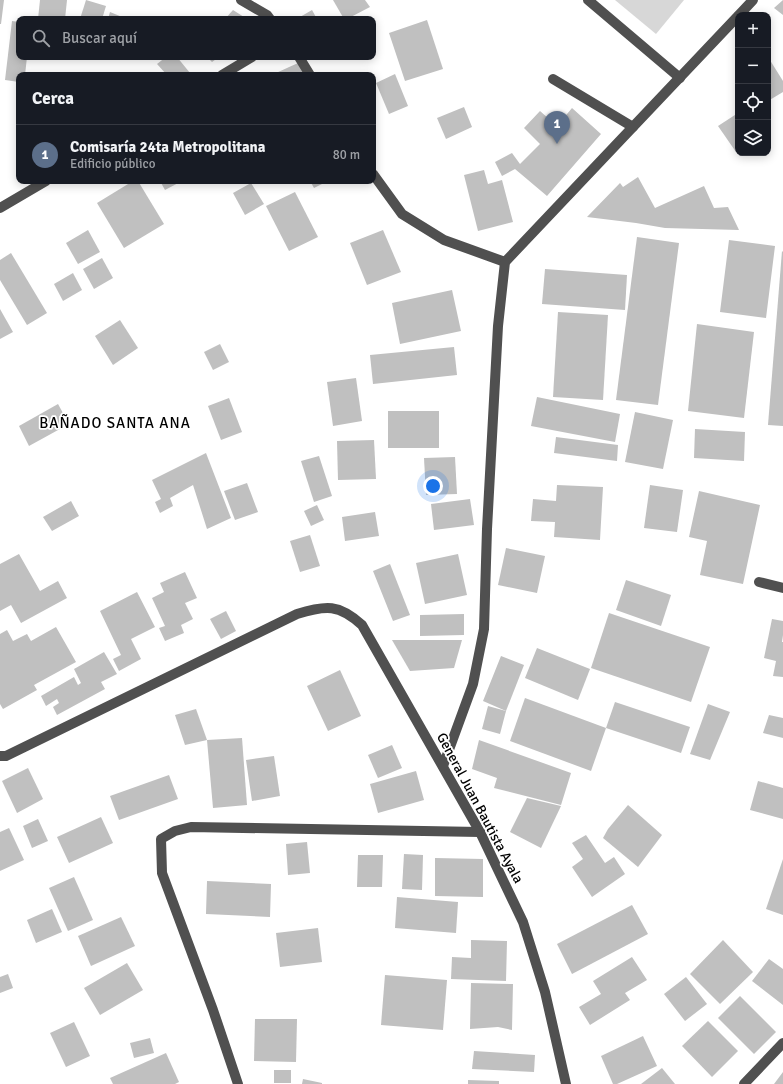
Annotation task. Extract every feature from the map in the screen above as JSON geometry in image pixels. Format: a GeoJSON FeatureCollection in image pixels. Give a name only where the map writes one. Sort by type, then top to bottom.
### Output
{"type":"FeatureCollection","features":[{"type":"Feature","properties":{"kind":"street"},"geometry":{"type":"LineString","coordinates":[[241,0],[268,16]]}},
{"type":"Feature","properties":{"kind":"street"},"geometry":{"type":"LineString","coordinates":[[588,0],[680,78]]}},
{"type":"Feature","properties":{"kind":"street"},"geometry":{"type":"LineString","coordinates":[[742,12],[753,0]]}},
{"type":"Feature","properties":{"kind":"street"},"geometry":{"type":"LineString","coordinates":[[443,766],[473,684],[484,629],[487,529],[498,326],[505,262],[735,19]]}},
{"type":"Feature","properties":{"kind":"street"},"geometry":{"type":"LineString","coordinates":[[227,72],[247,60]]}},
{"type":"Feature","properties":{"kind":"street"},"geometry":{"type":"LineString","coordinates":[[301,60],[308,72]]}},
{"type":"Feature","properties":{"kind":"street"},"geometry":{"type":"LineString","coordinates":[[553,79],[633,128]]}},
{"type":"Feature","properties":{"kind":"street"},"geometry":{"type":"LineString","coordinates":[[376,178],[402,214],[444,240],[505,262]]}},
{"type":"Feature","properties":{"kind":"street"},"geometry":{"type":"LineString","coordinates":[[0,208],[41,184]]}},
{"type":"Feature","properties":{"kind":"street"},"geometry":{"type":"LineString","coordinates":[[759,582],[783,588]]}},
{"type":"Feature","properties":{"kind":"street","name":"General Juan Bautista Ayala"},"geometry":{"type":"LineString","coordinates":[[0,756],[6,756],[297,614],[311,610],[336,608],[344,611],[362,625],[480,832],[523,922],[545,992],[566,1084]]}},
{"type":"Feature","properties":{"kind":"street"},"geometry":{"type":"LineString","coordinates":[[238,1084],[213,1010],[162,873],[161,839],[174,831],[191,827],[480,832]]}},
{"type":"Feature","properties":{"kind":"street"},"geometry":{"type":"LineString","coordinates":[[744,1084],[783,1043]]}},
{"type":"Feature","properties":{"kind":"shaded area"},"geometry":{"type":"Polygon","coordinates":[[[615,0],[684,0],[656,34],[615,0]]]}},
{"type":"Feature","properties":{"kind":"building"},"geometry":{"type":"Polygon","coordinates":[[[0,0],[4,0],[1,24],[0,24],[0,0]]]}},
{"type":"Feature","properties":{"kind":"building"},"geometry":{"type":"Polygon","coordinates":[[[40,0],[67,0],[65,16],[38,16],[40,0]]]}},
{"type":"Feature","properties":{"kind":"building"},"geometry":{"type":"Polygon","coordinates":[[[86,0],[106,6],[103,16],[81,16],[86,0]]]}},
{"type":"Feature","properties":{"kind":"building"},"geometry":{"type":"Polygon","coordinates":[[[333,0],[365,0],[370,7],[353,16],[342,16],[333,0]]]}},
{"type":"Feature","properties":{"kind":"building"},"geometry":{"type":"Polygon","coordinates":[[[783,0],[783,15],[774,8],[783,0]]]}},
{"type":"Feature","properties":{"kind":"building"},"geometry":{"type":"Polygon","coordinates":[[[233,10],[242,16],[228,16],[233,10]]]}},
{"type":"Feature","properties":{"kind":"building"},"geometry":{"type":"Polygon","coordinates":[[[312,10],[315,16],[302,16],[312,10]]]}},
{"type":"Feature","properties":{"kind":"building"},"geometry":{"type":"Polygon","coordinates":[[[110,12],[120,16],[109,16],[110,12]]]}},
{"type":"Feature","properties":{"kind":"building"},"geometry":{"type":"Polygon","coordinates":[[[427,20],[443,69],[405,81],[389,33],[427,20]]]}},
{"type":"Feature","properties":{"kind":"building"},"geometry":{"type":"Polygon","coordinates":[[[12,21],[16,22],[16,60],[27,60],[25,72],[16,72],[16,82],[5,80],[12,21]]]}},
{"type":"Feature","properties":{"kind":"building"},"geometry":{"type":"Polygon","coordinates":[[[162,60],[179,60],[189,72],[164,72],[157,64],[162,60]]]}},
{"type":"Feature","properties":{"kind":"building"},"geometry":{"type":"Polygon","coordinates":[[[771,62],[783,81],[783,92],[771,99],[771,62]]]}},
{"type":"Feature","properties":{"kind":"building"},"geometry":{"type":"Polygon","coordinates":[[[298,63],[303,72],[278,72],[298,63]]]}},
{"type":"Feature","properties":{"kind":"building"},"geometry":{"type":"Polygon","coordinates":[[[395,74],[408,106],[389,114],[376,83],[395,74]]]}},
{"type":"Feature","properties":{"kind":"building"},"geometry":{"type":"Polygon","coordinates":[[[464,107],[472,127],[446,139],[437,118],[464,107]]]}},
{"type":"Feature","properties":{"kind":"building"},"geometry":{"type":"Polygon","coordinates":[[[572,108],[601,134],[547,196],[515,169],[502,176],[495,162],[512,153],[520,164],[540,144],[524,128],[540,111],[557,126],[572,108]]]}},
{"type":"Feature","properties":{"kind":"building"},"geometry":{"type":"Polygon","coordinates":[[[735,115],[735,151],[718,126],[735,115]]]}},
{"type":"Feature","properties":{"kind":"building"},"geometry":{"type":"Polygon","coordinates":[[[484,170],[488,184],[502,180],[513,222],[478,231],[464,175],[484,170]]]}},
{"type":"Feature","properties":{"kind":"building"},"geometry":{"type":"Polygon","coordinates":[[[638,177],[655,208],[704,186],[714,208],[728,207],[739,230],[665,228],[587,217],[620,183],[623,187],[638,177]]]}},
{"type":"Feature","properties":{"kind":"building"},"geometry":{"type":"Polygon","coordinates":[[[128,184],[140,184],[164,224],[124,248],[97,203],[128,184]]]}},
{"type":"Feature","properties":{"kind":"building"},"geometry":{"type":"Polygon","coordinates":[[[162,184],[176,184],[165,190],[162,184]]]}},
{"type":"Feature","properties":{"kind":"building"},"geometry":{"type":"Polygon","coordinates":[[[252,184],[264,204],[245,215],[233,193],[252,184]]]}},
{"type":"Feature","properties":{"kind":"building"},"geometry":{"type":"Polygon","coordinates":[[[312,184],[322,184],[314,188],[312,184]]]}},
{"type":"Feature","properties":{"kind":"building"},"geometry":{"type":"Polygon","coordinates":[[[295,192],[318,237],[289,251],[266,206],[295,192]]]}},
{"type":"Feature","properties":{"kind":"building"},"geometry":{"type":"Polygon","coordinates":[[[88,230],[100,252],[78,264],[66,243],[88,230]]]}},
{"type":"Feature","properties":{"kind":"building"},"geometry":{"type":"Polygon","coordinates":[[[383,230],[401,272],[367,285],[350,243],[383,230]]]}},
{"type":"Feature","properties":{"kind":"building"},"geometry":{"type":"Polygon","coordinates":[[[637,237],[679,243],[658,405],[616,400],[637,237]]]}},
{"type":"Feature","properties":{"kind":"building"},"geometry":{"type":"Polygon","coordinates":[[[729,240],[775,246],[766,318],[720,312],[729,240]]]}},
{"type":"Feature","properties":{"kind":"building"},"geometry":{"type":"Polygon","coordinates":[[[782,251],[783,252],[783,426],[768,425],[782,251]]]}},
{"type":"Feature","properties":{"kind":"building"},"geometry":{"type":"Polygon","coordinates":[[[11,253],[47,313],[27,325],[0,280],[0,260],[11,253]]]}},
{"type":"Feature","properties":{"kind":"building"},"geometry":{"type":"Polygon","coordinates":[[[102,258],[113,278],[94,289],[83,269],[102,258]]]}},
{"type":"Feature","properties":{"kind":"building"},"geometry":{"type":"Polygon","coordinates":[[[545,269],[627,275],[625,310],[542,304],[545,269]]]}},
{"type":"Feature","properties":{"kind":"building"},"geometry":{"type":"Polygon","coordinates":[[[73,273],[82,290],[63,301],[54,284],[73,273]]]}},
{"type":"Feature","properties":{"kind":"building"},"geometry":{"type":"Polygon","coordinates":[[[452,290],[461,331],[400,344],[392,303],[452,290]]]}},
{"type":"Feature","properties":{"kind":"building"},"geometry":{"type":"Polygon","coordinates":[[[0,309],[13,332],[0,339],[0,309]]]}},
{"type":"Feature","properties":{"kind":"building"},"geometry":{"type":"Polygon","coordinates":[[[558,312],[608,315],[603,400],[553,397],[558,312]]]}},
{"type":"Feature","properties":{"kind":"building"},"geometry":{"type":"Polygon","coordinates":[[[120,320],[138,348],[113,365],[95,336],[120,320]]]}},
{"type":"Feature","properties":{"kind":"building"},"geometry":{"type":"Polygon","coordinates":[[[697,324],[754,332],[744,418],[688,411],[697,324]]]}},
{"type":"Feature","properties":{"kind":"building"},"geometry":{"type":"Polygon","coordinates":[[[220,344],[229,362],[213,370],[204,352],[220,344]]]}},
{"type":"Feature","properties":{"kind":"building"},"geometry":{"type":"Polygon","coordinates":[[[454,347],[457,375],[373,384],[370,355],[454,347]]]}},
{"type":"Feature","properties":{"kind":"building"},"geometry":{"type":"Polygon","coordinates":[[[356,378],[362,421],[333,426],[327,382],[356,378]]]}},
{"type":"Feature","properties":{"kind":"building"},"geometry":{"type":"Polygon","coordinates":[[[537,397],[620,414],[615,442],[531,426],[537,397]]]}},
{"type":"Feature","properties":{"kind":"building"},"geometry":{"type":"Polygon","coordinates":[[[229,398],[242,432],[221,440],[208,406],[229,398]]]}},
{"type":"Feature","properties":{"kind":"building"},"geometry":{"type":"Polygon","coordinates":[[[58,404],[69,424],[29,446],[19,426],[58,404]]]}},
{"type":"Feature","properties":{"kind":"building"},"geometry":{"type":"Polygon","coordinates":[[[388,411],[439,411],[439,448],[388,448],[388,411]]]}},
{"type":"Feature","properties":{"kind":"building"},"geometry":{"type":"Polygon","coordinates":[[[635,412],[673,420],[663,469],[625,462],[635,412]]]}},
{"type":"Feature","properties":{"kind":"building"},"geometry":{"type":"Polygon","coordinates":[[[695,429],[745,432],[744,461],[694,458],[695,429]]]}},
{"type":"Feature","properties":{"kind":"building"},"geometry":{"type":"Polygon","coordinates":[[[556,437],[618,445],[617,461],[554,453],[556,437]]]}},
{"type":"Feature","properties":{"kind":"building"},"geometry":{"type":"Polygon","coordinates":[[[374,440],[376,479],[338,480],[337,441],[374,440]]]}},
{"type":"Feature","properties":{"kind":"building"},"geometry":{"type":"Polygon","coordinates":[[[206,453],[231,518],[207,529],[193,485],[170,498],[173,506],[160,513],[155,502],[161,499],[152,480],[206,453]]]}},
{"type":"Feature","properties":{"kind":"building"},"geometry":{"type":"Polygon","coordinates":[[[319,456],[332,496],[314,502],[301,461],[319,456]]]}},
{"type":"Feature","properties":{"kind":"building"},"geometry":{"type":"Polygon","coordinates":[[[455,457],[457,494],[426,495],[424,458],[455,457]]]}},
{"type":"Feature","properties":{"kind":"building"},"geometry":{"type":"Polygon","coordinates":[[[247,483],[258,512],[235,520],[224,491],[247,483]]]}},
{"type":"Feature","properties":{"kind":"building"},"geometry":{"type":"Polygon","coordinates":[[[557,485],[603,487],[600,540],[554,537],[555,522],[531,521],[533,499],[556,501],[557,485]]]}},
{"type":"Feature","properties":{"kind":"building"},"geometry":{"type":"Polygon","coordinates":[[[650,485],[683,490],[677,532],[644,528],[650,485]]]}},
{"type":"Feature","properties":{"kind":"building"},"geometry":{"type":"Polygon","coordinates":[[[699,491],[760,505],[743,584],[700,575],[707,541],[689,537],[699,491]]]}},
{"type":"Feature","properties":{"kind":"building"},"geometry":{"type":"Polygon","coordinates":[[[470,499],[474,525],[434,530],[431,504],[470,499]]]}},
{"type":"Feature","properties":{"kind":"building"},"geometry":{"type":"Polygon","coordinates":[[[71,501],[79,516],[52,531],[43,517],[71,501]]]}},
{"type":"Feature","properties":{"kind":"building"},"geometry":{"type":"Polygon","coordinates":[[[317,505],[324,520],[311,526],[304,511],[317,505]]]}},
{"type":"Feature","properties":{"kind":"building"},"geometry":{"type":"Polygon","coordinates":[[[375,512],[379,536],[345,541],[342,517],[375,512]]]}},
{"type":"Feature","properties":{"kind":"building"},"geometry":{"type":"Polygon","coordinates":[[[310,535],[320,566],[300,572],[290,541],[310,535]]]}},
{"type":"Feature","properties":{"kind":"building"},"geometry":{"type":"Polygon","coordinates":[[[506,548],[545,556],[537,593],[498,585],[506,548]]]}},
{"type":"Feature","properties":{"kind":"building"},"geometry":{"type":"Polygon","coordinates":[[[19,554],[40,591],[58,581],[67,598],[21,623],[11,605],[0,611],[0,564],[19,554]]]}},
{"type":"Feature","properties":{"kind":"building"},"geometry":{"type":"Polygon","coordinates":[[[458,554],[467,595],[425,604],[416,563],[458,554]]]}},
{"type":"Feature","properties":{"kind":"building"},"geometry":{"type":"Polygon","coordinates":[[[390,564],[410,615],[393,621],[373,571],[390,564]]]}},
{"type":"Feature","properties":{"kind":"building"},"geometry":{"type":"Polygon","coordinates":[[[185,572],[197,598],[185,603],[193,619],[181,625],[184,633],[165,641],[159,628],[165,626],[152,598],[164,592],[160,583],[185,572]]]}},
{"type":"Feature","properties":{"kind":"building"},"geometry":{"type":"Polygon","coordinates":[[[626,580],[671,595],[661,626],[616,610],[626,580]]]}},
{"type":"Feature","properties":{"kind":"building"},"geometry":{"type":"Polygon","coordinates":[[[137,592],[155,627],[131,639],[141,659],[119,671],[113,659],[121,655],[100,611],[137,592]]]}},
{"type":"Feature","properties":{"kind":"building"},"geometry":{"type":"Polygon","coordinates":[[[226,611],[236,631],[221,639],[210,619],[226,611]]]}},
{"type":"Feature","properties":{"kind":"building"},"geometry":{"type":"Polygon","coordinates":[[[609,613],[710,647],[691,702],[591,668],[609,613]]]}},
{"type":"Feature","properties":{"kind":"building"},"geometry":{"type":"Polygon","coordinates":[[[464,614],[464,635],[420,636],[420,615],[464,614]]]}},
{"type":"Feature","properties":{"kind":"building"},"geometry":{"type":"Polygon","coordinates":[[[772,619],[783,621],[783,677],[773,676],[776,661],[764,658],[772,619]]]}},
{"type":"Feature","properties":{"kind":"building"},"geometry":{"type":"Polygon","coordinates":[[[56,627],[76,662],[34,685],[37,690],[3,709],[0,704],[0,634],[7,630],[13,641],[27,634],[31,641],[56,627]]]}},
{"type":"Feature","properties":{"kind":"building"},"geometry":{"type":"Polygon","coordinates":[[[392,640],[462,640],[454,668],[410,671],[392,640]]]}},
{"type":"Feature","properties":{"kind":"building"},"geometry":{"type":"Polygon","coordinates":[[[537,648],[590,669],[578,700],[525,678],[537,648]]]}},
{"type":"Feature","properties":{"kind":"building"},"geometry":{"type":"Polygon","coordinates":[[[104,652],[117,674],[101,682],[105,689],[57,715],[53,707],[59,703],[57,699],[46,706],[41,696],[74,677],[78,685],[81,683],[74,669],[104,652]]]}},
{"type":"Feature","properties":{"kind":"building"},"geometry":{"type":"Polygon","coordinates":[[[501,656],[524,665],[506,711],[483,701],[501,656]]]}},
{"type":"Feature","properties":{"kind":"building"},"geometry":{"type":"Polygon","coordinates":[[[340,670],[361,716],[328,731],[307,686],[340,670]]]}},
{"type":"Feature","properties":{"kind":"building"},"geometry":{"type":"Polygon","coordinates":[[[525,698],[606,728],[591,771],[510,741],[525,698]]]}},
{"type":"Feature","properties":{"kind":"building"},"geometry":{"type":"Polygon","coordinates":[[[615,702],[690,727],[681,753],[606,728],[615,702]]]}},
{"type":"Feature","properties":{"kind":"building"},"geometry":{"type":"Polygon","coordinates":[[[708,704],[730,712],[710,760],[690,754],[708,704]]]}},
{"type":"Feature","properties":{"kind":"building"},"geometry":{"type":"Polygon","coordinates":[[[488,706],[506,711],[500,734],[482,729],[488,706]]]}},
{"type":"Feature","properties":{"kind":"building"},"geometry":{"type":"Polygon","coordinates":[[[196,709],[207,740],[185,745],[175,715],[196,709]]]}},
{"type":"Feature","properties":{"kind":"building"},"geometry":{"type":"Polygon","coordinates":[[[769,715],[783,718],[783,738],[763,733],[769,715]]]}},
{"type":"Feature","properties":{"kind":"building"},"geometry":{"type":"Polygon","coordinates":[[[242,738],[247,805],[213,808],[207,740],[242,738]]]}},
{"type":"Feature","properties":{"kind":"building"},"geometry":{"type":"Polygon","coordinates":[[[479,740],[571,773],[561,805],[494,788],[497,778],[472,769],[479,740]]]}},
{"type":"Feature","properties":{"kind":"building"},"geometry":{"type":"Polygon","coordinates":[[[392,745],[402,768],[378,778],[368,755],[392,745]]]}},
{"type":"Feature","properties":{"kind":"building"},"geometry":{"type":"Polygon","coordinates":[[[274,756],[280,796],[252,801],[246,760],[274,756]]]}},
{"type":"Feature","properties":{"kind":"building"},"geometry":{"type":"Polygon","coordinates":[[[28,768],[43,799],[17,813],[2,781],[28,768]]]}},
{"type":"Feature","properties":{"kind":"building"},"geometry":{"type":"Polygon","coordinates":[[[416,771],[424,800],[378,813],[370,784],[416,771]]]}},
{"type":"Feature","properties":{"kind":"building"},"geometry":{"type":"Polygon","coordinates":[[[169,775],[178,799],[119,820],[110,796],[169,775]]]}},
{"type":"Feature","properties":{"kind":"building"},"geometry":{"type":"Polygon","coordinates":[[[758,781],[783,788],[783,819],[750,810],[758,781]]]}},
{"type":"Feature","properties":{"kind":"building"},"geometry":{"type":"Polygon","coordinates":[[[527,798],[561,806],[541,848],[510,832],[527,798]]]}},
{"type":"Feature","properties":{"kind":"building"},"geometry":{"type":"Polygon","coordinates":[[[628,805],[662,835],[638,867],[603,838],[608,829],[628,805]]]}},
{"type":"Feature","properties":{"kind":"building"},"geometry":{"type":"Polygon","coordinates":[[[101,817],[113,843],[69,863],[57,837],[101,817]]]}},
{"type":"Feature","properties":{"kind":"building"},"geometry":{"type":"Polygon","coordinates":[[[38,819],[48,841],[32,848],[23,826],[38,819]]]}},
{"type":"Feature","properties":{"kind":"building"},"geometry":{"type":"Polygon","coordinates":[[[9,828],[24,860],[0,871],[0,832],[9,828]]]}},
{"type":"Feature","properties":{"kind":"building"},"geometry":{"type":"Polygon","coordinates":[[[586,835],[605,863],[614,857],[625,874],[592,897],[572,867],[583,859],[572,843],[586,835]]]}},
{"type":"Feature","properties":{"kind":"building"},"geometry":{"type":"Polygon","coordinates":[[[307,842],[310,873],[288,875],[286,844],[307,842]]]}},
{"type":"Feature","properties":{"kind":"building"},"geometry":{"type":"Polygon","coordinates":[[[404,854],[423,855],[422,890],[402,889],[404,854]]]}},
{"type":"Feature","properties":{"kind":"building"},"geometry":{"type":"Polygon","coordinates":[[[358,855],[383,855],[382,887],[357,887],[358,855]]]}},
{"type":"Feature","properties":{"kind":"building"},"geometry":{"type":"Polygon","coordinates":[[[435,858],[483,859],[483,897],[435,896],[435,858]]]}},
{"type":"Feature","properties":{"kind":"building"},"geometry":{"type":"Polygon","coordinates":[[[783,859],[783,915],[766,909],[783,859]]]}},
{"type":"Feature","properties":{"kind":"building"},"geometry":{"type":"Polygon","coordinates":[[[74,877],[93,920],[68,931],[49,888],[74,877]]]}},
{"type":"Feature","properties":{"kind":"building"},"geometry":{"type":"Polygon","coordinates":[[[207,881],[271,884],[270,917],[206,914],[207,881]]]}},
{"type":"Feature","properties":{"kind":"building"},"geometry":{"type":"Polygon","coordinates":[[[397,897],[458,902],[456,933],[395,928],[397,897]]]}},
{"type":"Feature","properties":{"kind":"building"},"geometry":{"type":"Polygon","coordinates":[[[632,905],[648,934],[572,974],[557,944],[632,905]]]}},
{"type":"Feature","properties":{"kind":"building"},"geometry":{"type":"Polygon","coordinates":[[[52,909],[62,932],[36,943],[27,920],[52,909]]]}},
{"type":"Feature","properties":{"kind":"building"},"geometry":{"type":"Polygon","coordinates":[[[121,917],[135,946],[91,966],[78,936],[121,917]]]}},
{"type":"Feature","properties":{"kind":"building"},"geometry":{"type":"Polygon","coordinates":[[[318,928],[322,962],[280,967],[276,933],[318,928]]]}},
{"type":"Feature","properties":{"kind":"building"},"geometry":{"type":"Polygon","coordinates":[[[471,940],[507,941],[506,981],[451,979],[452,957],[471,958],[471,940]]]}},
{"type":"Feature","properties":{"kind":"building"},"geometry":{"type":"Polygon","coordinates":[[[723,940],[753,972],[720,1004],[690,974],[723,940]]]}},
{"type":"Feature","properties":{"kind":"building"},"geometry":{"type":"Polygon","coordinates":[[[632,957],[647,980],[625,993],[630,1000],[590,1025],[579,1007],[601,994],[593,981],[632,957]]]}},
{"type":"Feature","properties":{"kind":"building"},"geometry":{"type":"Polygon","coordinates":[[[769,959],[783,969],[783,1005],[752,981],[769,959]]]}},
{"type":"Feature","properties":{"kind":"building"},"geometry":{"type":"Polygon","coordinates":[[[127,963],[143,990],[100,1015],[84,988],[127,963]]]}},
{"type":"Feature","properties":{"kind":"building"},"geometry":{"type":"Polygon","coordinates":[[[8,974],[13,988],[0,993],[0,977],[8,974]]]}},
{"type":"Feature","properties":{"kind":"building"},"geometry":{"type":"Polygon","coordinates":[[[385,975],[447,980],[443,1030],[381,1025],[385,975]]]}},
{"type":"Feature","properties":{"kind":"building"},"geometry":{"type":"Polygon","coordinates":[[[686,977],[707,1004],[685,1021],[664,994],[686,977]]]}},
{"type":"Feature","properties":{"kind":"building"},"geometry":{"type":"Polygon","coordinates":[[[471,983],[513,984],[512,1030],[498,1027],[470,1029],[471,983]]]}},
{"type":"Feature","properties":{"kind":"building"},"geometry":{"type":"Polygon","coordinates":[[[740,996],[776,1032],[754,1054],[718,1018],[740,996]]]}},
{"type":"Feature","properties":{"kind":"building"},"geometry":{"type":"Polygon","coordinates":[[[255,1019],[297,1019],[296,1062],[254,1061],[255,1019]]]}},
{"type":"Feature","properties":{"kind":"building"},"geometry":{"type":"Polygon","coordinates":[[[708,1021],[738,1051],[712,1077],[682,1046],[708,1021]]]}},
{"type":"Feature","properties":{"kind":"building"},"geometry":{"type":"Polygon","coordinates":[[[74,1022],[90,1056],[66,1067],[50,1033],[74,1022]]]}},
{"type":"Feature","properties":{"kind":"building"},"geometry":{"type":"Polygon","coordinates":[[[643,1036],[657,1066],[617,1084],[613,1084],[601,1056],[643,1036]]]}},
{"type":"Feature","properties":{"kind":"building"},"geometry":{"type":"Polygon","coordinates":[[[150,1038],[154,1053],[134,1058],[130,1043],[150,1038]]]}},
{"type":"Feature","properties":{"kind":"building"},"geometry":{"type":"Polygon","coordinates":[[[474,1051],[535,1055],[534,1072],[472,1069],[474,1051]]]}},
{"type":"Feature","properties":{"kind":"building"},"geometry":{"type":"Polygon","coordinates":[[[166,1053],[179,1082],[175,1084],[113,1084],[110,1078],[166,1053]]]}},
{"type":"Feature","properties":{"kind":"building"},"geometry":{"type":"Polygon","coordinates":[[[662,1068],[675,1084],[641,1084],[662,1068]]]}},
{"type":"Feature","properties":{"kind":"building"},"geometry":{"type":"Polygon","coordinates":[[[274,1070],[291,1070],[291,1083],[274,1083],[274,1070]]]}},
{"type":"Feature","properties":{"kind":"building"},"geometry":{"type":"Polygon","coordinates":[[[783,1072],[783,1084],[774,1084],[783,1072]]]}},
{"type":"Feature","properties":{"kind":"building"},"geometry":{"type":"Polygon","coordinates":[[[303,1079],[322,1083],[322,1084],[302,1084],[303,1079]]]}},
{"type":"Feature","properties":{"kind":"building"},"geometry":{"type":"Polygon","coordinates":[[[468,1080],[499,1081],[499,1084],[468,1084],[468,1080]]]}},
{"type":"Feature","properties":{"kind":"place","name":"Comisaría 24ta Metropolitana"},"geometry":{"type":"Point","coordinates":[557,144]}},
{"type":"Feature","properties":{"kind":"district","name":"BAÑADO SANTA ANA"},"geometry":{"type":"Point","coordinates":[115,423]}}]}
